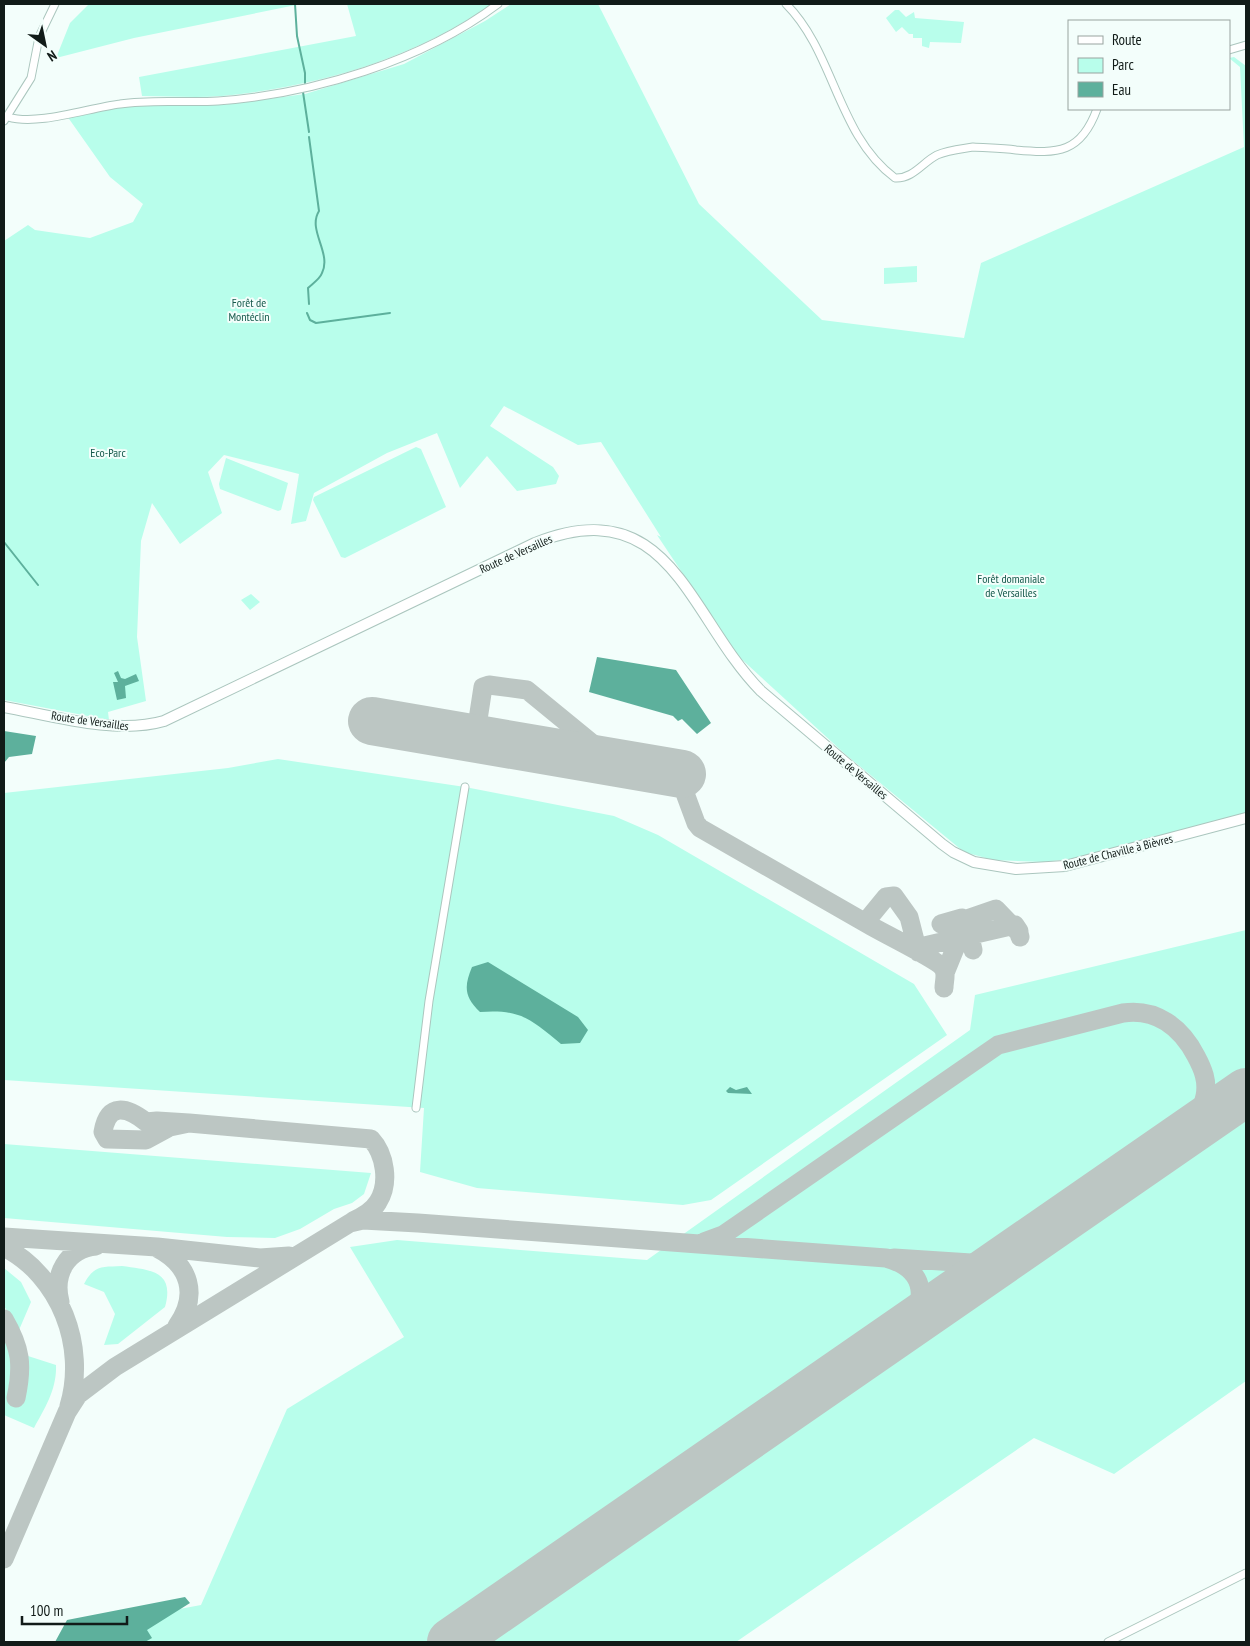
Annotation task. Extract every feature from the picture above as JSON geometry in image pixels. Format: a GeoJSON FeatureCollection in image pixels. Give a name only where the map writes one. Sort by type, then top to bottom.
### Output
{"type":"FeatureCollection","features":[{"type":"Feature","properties":{"kind":"main road","name":"Route de Versailles"},"geometry":{"type":"LineString","coordinates":[[4,707],[120,728],[149,726],[188,710],[535,543],[566,532],[585,530],[618,532],[648,546],[663,558],[686,587],[742,670],[761,692],[953,852],[974,862],[987,865]]}},
{"type":"Feature","properties":{"kind":"main road","name":"Route de Chaville à Bièvres"},"geometry":{"type":"LineString","coordinates":[[987,865],[1033,870],[1065,866],[1246,818]]}},
{"type":"Feature","properties":{"kind":"street"},"geometry":{"type":"LineString","coordinates":[[55,4],[39,37],[31,78],[6,119],[18,120],[61,115],[120,103],[218,101],[304,90],[416,50],[470,24],[498,4]]}},
{"type":"Feature","properties":{"kind":"street"},"geometry":{"type":"LineString","coordinates":[[786,4],[818,51],[844,110],[862,143],[872,157],[895,178],[908,176],[944,152],[960,149],[973,147],[1049,153],[1064,150],[1081,139],[1097,110]]}},
{"type":"Feature","properties":{"kind":"street"},"geometry":{"type":"LineString","coordinates":[[1230,50],[1246,45]]}},
{"type":"Feature","properties":{"kind":"street"},"geometry":{"type":"LineString","coordinates":[[416,1108],[430,1001],[465,787]]}},
{"type":"Feature","properties":{"kind":"street"},"geometry":{"type":"LineString","coordinates":[[1108,1642],[1246,1573]]}},
{"type":"Feature","properties":{"kind":"green space"},"geometry":{"type":"Polygon","coordinates":[[[89,4],[301,4],[134,38],[56,58],[70,23],[89,4]]]}},
{"type":"Feature","properties":{"kind":"green space"},"geometry":{"type":"Polygon","coordinates":[[[347,4],[492,4],[462,23],[397,55],[328,77],[293,86],[222,96],[142,96],[139,77],[356,36],[347,4]]]}},
{"type":"Feature","properties":{"kind":"green space"},"geometry":{"type":"Polygon","coordinates":[[[511,4],[598,4],[699,204],[822,320],[964,338],[981,263],[1244,147],[1240,67],[1230,58],[1234,57],[1246,66],[1246,814],[1079,858],[1043,862],[993,860],[964,852],[845,754],[737,655],[657,535],[661,537],[601,442],[578,445],[504,406],[490,426],[553,467],[559,476],[556,484],[517,491],[487,456],[460,488],[437,433],[387,453],[314,493],[306,521],[291,524],[299,474],[224,455],[208,472],[222,513],[180,544],[152,503],[141,541],[137,637],[146,701],[108,712],[109,720],[4,700],[4,241],[28,225],[35,230],[90,238],[133,222],[143,204],[110,177],[67,116],[142,104],[222,105],[305,94],[404,64],[485,21],[511,4]]]}},
{"type":"Feature","properties":{"kind":"green space"},"geometry":{"type":"Polygon","coordinates":[[[895,10],[899,10],[906,17],[914,12],[915,18],[964,22],[961,43],[930,42],[929,48],[922,46],[922,38],[913,38],[913,34],[909,34],[902,27],[896,32],[886,18],[895,10]]]}},
{"type":"Feature","properties":{"kind":"green space"},"geometry":{"type":"Polygon","coordinates":[[[917,266],[917,282],[884,284],[884,268],[917,266]]]}},
{"type":"Feature","properties":{"kind":"green space"},"geometry":{"type":"Polygon","coordinates":[[[416,447],[421,449],[446,507],[345,558],[341,557],[313,500],[314,497],[416,447]]]}},
{"type":"Feature","properties":{"kind":"green space"},"geometry":{"type":"Polygon","coordinates":[[[226,458],[288,483],[281,510],[278,511],[220,489],[219,484],[226,458]]]}},
{"type":"Feature","properties":{"kind":"green space"},"geometry":{"type":"Polygon","coordinates":[[[251,594],[260,602],[250,610],[241,600],[251,594]]]}},
{"type":"Feature","properties":{"kind":"green space"},"geometry":{"type":"Polygon","coordinates":[[[278,759],[465,787],[614,816],[658,835],[914,984],[947,1035],[711,1200],[683,1205],[477,1188],[420,1172],[424,1108],[4,1080],[4,793],[228,768],[278,759]]]}},
{"type":"Feature","properties":{"kind":"green space"},"geometry":{"type":"Polygon","coordinates":[[[1246,930],[1246,1381],[1114,1474],[1034,1438],[736,1642],[65,1642],[72,1629],[201,1605],[287,1409],[404,1337],[350,1247],[397,1240],[647,1260],[970,1030],[975,995],[1246,930]]]}},
{"type":"Feature","properties":{"kind":"green space"},"geometry":{"type":"Polygon","coordinates":[[[4,1144],[371,1173],[364,1194],[352,1203],[334,1209],[300,1229],[275,1238],[227,1237],[4,1218],[4,1144]]]}},
{"type":"Feature","properties":{"kind":"green space"},"geometry":{"type":"Polygon","coordinates":[[[122,1266],[158,1274],[167,1286],[165,1307],[118,1344],[104,1345],[115,1314],[104,1292],[84,1284],[91,1273],[99,1268],[122,1266]]]}},
{"type":"Feature","properties":{"kind":"green space"},"geometry":{"type":"Polygon","coordinates":[[[4,1268],[21,1282],[31,1302],[19,1330],[4,1306],[4,1268]]]}},
{"type":"Feature","properties":{"kind":"green space"},"geometry":{"type":"Polygon","coordinates":[[[4,1333],[12,1358],[8,1395],[22,1401],[27,1380],[28,1356],[56,1365],[55,1382],[46,1406],[34,1428],[4,1415],[4,1333]]]}},
{"type":"Feature","properties":{"kind":"water"},"geometry":{"type":"Polygon","coordinates":[[[597,657],[676,670],[711,723],[697,734],[682,719],[678,721],[673,716],[589,692],[597,657]]]}},
{"type":"Feature","properties":{"kind":"water"},"geometry":{"type":"Polygon","coordinates":[[[118,671],[121,678],[125,679],[136,674],[139,681],[125,686],[126,698],[117,700],[113,682],[118,682],[114,673],[118,671]]]}},
{"type":"Feature","properties":{"kind":"water"},"geometry":{"type":"Polygon","coordinates":[[[4,731],[36,736],[32,754],[9,757],[4,763],[4,731]]]}},
{"type":"Feature","properties":{"kind":"water"},"geometry":{"type":"Polygon","coordinates":[[[488,962],[578,1017],[588,1030],[580,1043],[561,1044],[533,1022],[515,1014],[494,1011],[480,1012],[468,996],[467,986],[472,967],[488,962]]]}},
{"type":"Feature","properties":{"kind":"water"},"geometry":{"type":"Polygon","coordinates":[[[730,1087],[736,1090],[747,1087],[752,1094],[728,1093],[726,1091],[730,1087]]]}},
{"type":"Feature","properties":{"kind":"water"},"geometry":{"type":"Polygon","coordinates":[[[185,1597],[190,1603],[147,1630],[152,1638],[145,1642],[55,1642],[67,1620],[185,1597]]]}},
{"type":"Feature","properties":{"kind":"waterway"},"geometry":{"type":"LineString","coordinates":[[295,4],[297,36],[305,73],[305,83]]}},
{"type":"Feature","properties":{"kind":"waterway"},"geometry":{"type":"LineString","coordinates":[[303,92],[309,132]]}},
{"type":"Feature","properties":{"kind":"waterway"},"geometry":{"type":"LineString","coordinates":[[309,137],[319,211],[316,218],[316,226],[324,258],[320,277],[308,288],[309,304]]}},
{"type":"Feature","properties":{"kind":"waterway"},"geometry":{"type":"LineString","coordinates":[[307,313],[310,320],[316,323],[390,313]]}},
{"type":"Feature","properties":{"kind":"waterway"},"geometry":{"type":"LineString","coordinates":[[4,542],[38,585]]}},
{"type":"Feature","properties":{"kind":"taxiway"},"geometry":{"type":"LineString","coordinates":[[475,739],[483,687],[489,685],[527,690],[615,762]]}},
{"type":"Feature","properties":{"kind":"taxiway"},"geometry":{"type":"LineString","coordinates":[[686,796],[696,823],[700,828],[871,926]]}},
{"type":"Feature","properties":{"kind":"taxiway"},"geometry":{"type":"LineString","coordinates":[[918,952],[909,917],[894,896],[886,897],[868,919],[871,926],[939,964],[945,973],[944,988]]}},
{"type":"Feature","properties":{"kind":"taxiway"},"geometry":{"type":"LineString","coordinates":[[945,973],[967,919],[996,909],[1019,933],[1020,937]]}},
{"type":"Feature","properties":{"kind":"taxiway"},"geometry":{"type":"LineString","coordinates":[[941,924],[962,918],[967,924],[973,950]]}},
{"type":"Feature","properties":{"kind":"taxiway"},"geometry":{"type":"LineString","coordinates":[[958,941],[963,937],[1015,925],[1019,931]]}},
{"type":"Feature","properties":{"kind":"taxiway"},"geometry":{"type":"LineString","coordinates":[[916,945],[920,947],[963,937]]}},
{"type":"Feature","properties":{"kind":"taxiway"},"geometry":{"type":"LineString","coordinates":[[704,1242],[723,1235],[998,1045],[1123,1013],[1135,1012],[1157,1017],[1175,1028],[1190,1046],[1201,1066],[1206,1085],[1204,1102],[1196,1119],[1180,1138]]}},
{"type":"Feature","properties":{"kind":"taxiway"},"geometry":{"type":"LineString","coordinates":[[1245,1091],[1246,1079]]}},
{"type":"Feature","properties":{"kind":"taxiway"},"geometry":{"type":"LineString","coordinates":[[1221,1109],[1246,1101]]}},
{"type":"Feature","properties":{"kind":"taxiway"},"geometry":{"type":"LineString","coordinates":[[189,1123],[146,1122],[132,1113],[119,1110],[109,1116],[103,1132],[107,1139],[146,1140],[170,1127],[189,1123],[371,1139],[380,1152],[383,1161],[384,1186],[382,1194],[373,1209],[353,1221]]}},
{"type":"Feature","properties":{"kind":"taxiway"},"geometry":{"type":"LineString","coordinates":[[4,1559],[67,1412],[78,1395],[115,1367],[350,1223],[363,1220],[418,1223],[886,1258],[900,1263],[910,1270],[920,1288],[917,1309],[901,1331]]}},
{"type":"Feature","properties":{"kind":"taxiway"},"geometry":{"type":"LineString","coordinates":[[4,1237],[157,1247],[260,1258],[289,1256]]}},
{"type":"Feature","properties":{"kind":"taxiway"},"geometry":{"type":"LineString","coordinates":[[894,1258],[971,1263],[999,1257],[1025,1245]]}},
{"type":"Feature","properties":{"kind":"taxiway"},"geometry":{"type":"LineString","coordinates":[[60,1302],[58,1282],[64,1265],[77,1252],[96,1246]]}},
{"type":"Feature","properties":{"kind":"taxiway"},"geometry":{"type":"LineString","coordinates":[[4,1247],[24,1260],[40,1276],[54,1294],[64,1315],[71,1337],[74,1360],[74,1383],[69,1406]]}},
{"type":"Feature","properties":{"kind":"taxiway"},"geometry":{"type":"LineString","coordinates":[[157,1248],[177,1263],[184,1272],[188,1282],[188,1303],[177,1326]]}},
{"type":"Feature","properties":{"kind":"taxiway"},"geometry":{"type":"LineString","coordinates":[[4,1319],[14,1339],[19,1357],[20,1366],[16,1398]]}},
{"type":"Feature","properties":{"kind":"runway"},"geometry":{"type":"LineString","coordinates":[[372,721],[682,774]]}},
{"type":"Feature","properties":{"kind":"runway"},"geometry":{"type":"LineString","coordinates":[[451,1642],[1246,1092]]}},
{"type":"Feature","properties":{"kind":"park label","name":"Forêt de Montéclin"},"geometry":{"type":"Point","coordinates":[249,310]}},
{"type":"Feature","properties":{"kind":"park label","name":"Eco-Parc"},"geometry":{"type":"Point","coordinates":[108,453]}},
{"type":"Feature","properties":{"kind":"park label","name":"Forêt domaniale de Versailles"},"geometry":{"type":"Point","coordinates":[1011,586]}}]}
